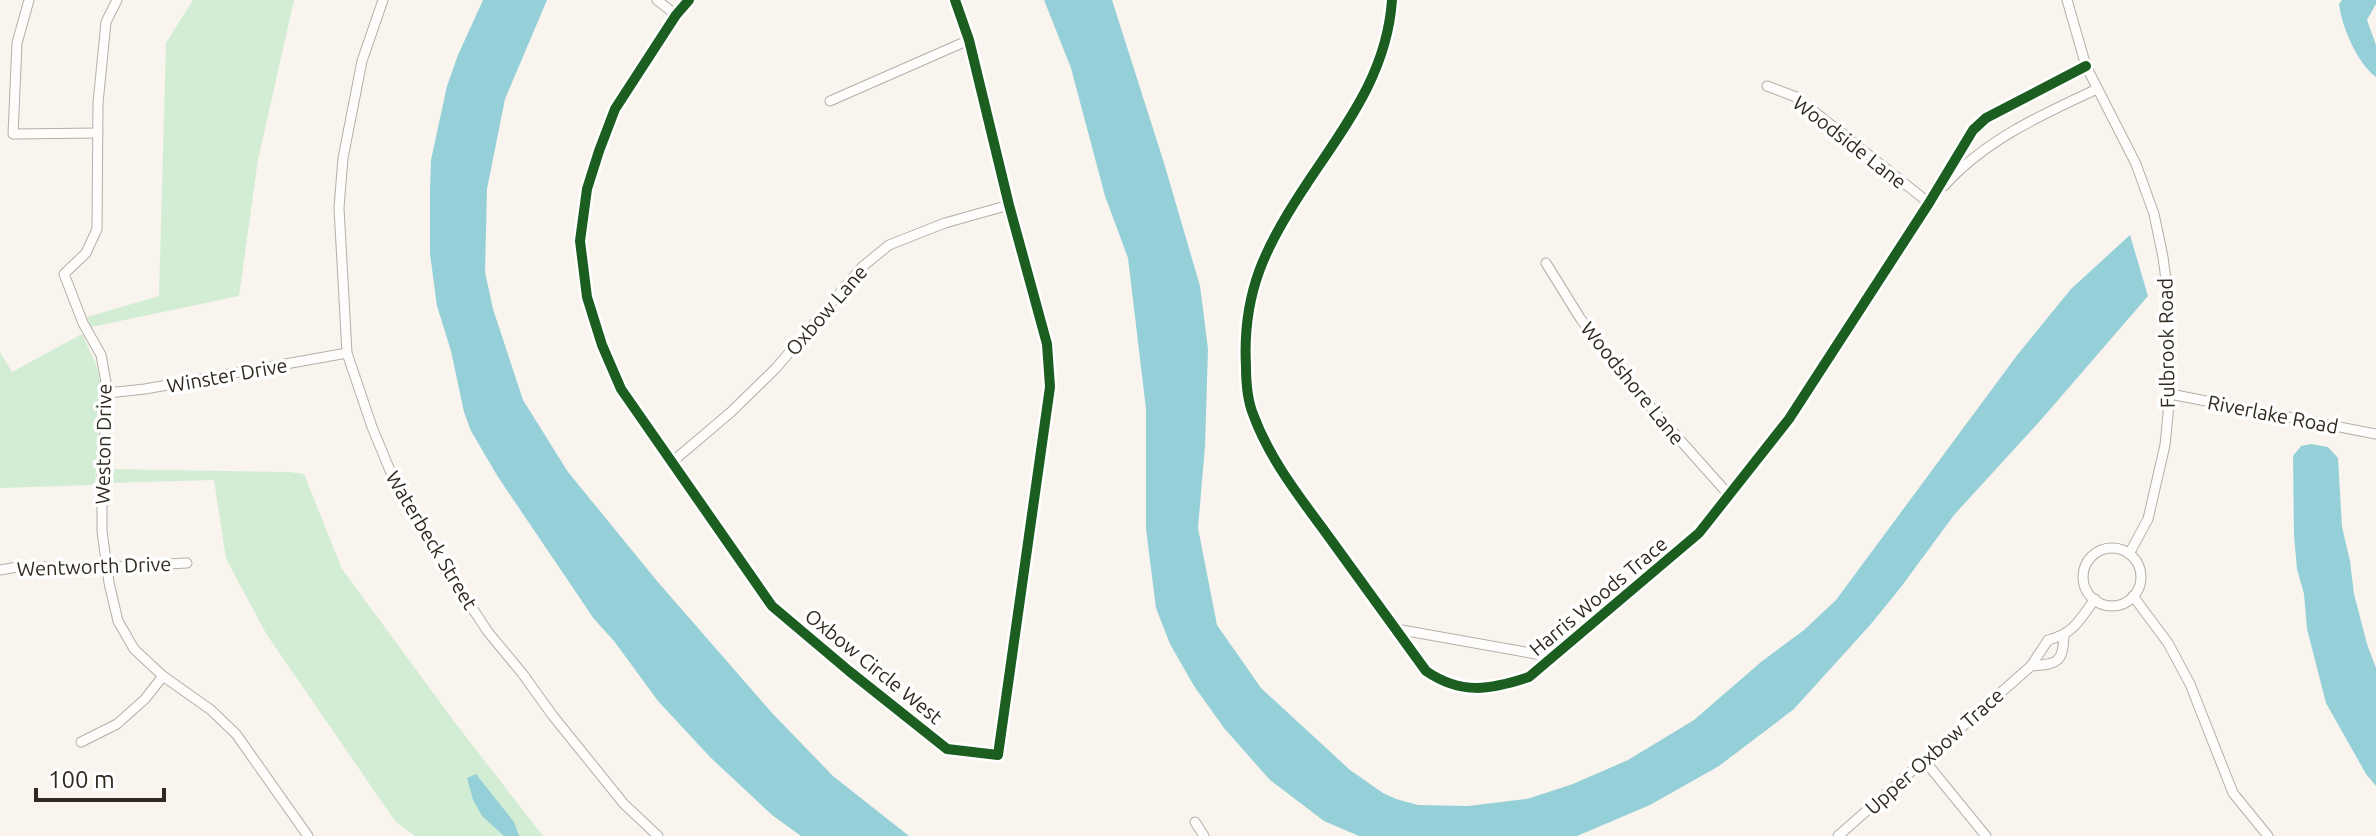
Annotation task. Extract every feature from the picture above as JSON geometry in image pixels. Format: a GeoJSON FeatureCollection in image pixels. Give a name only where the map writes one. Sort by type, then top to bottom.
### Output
{"type":"FeatureCollection","features":[{"type":"Feature","properties":{"kind":"street"},"geometry":{"type":"LineString","coordinates":[[29,0],[17,43],[13,134],[98,133]]}},
{"type":"Feature","properties":{"kind":"street","name":"Weston Drive"},"geometry":{"type":"LineString","coordinates":[[117,0],[106,22],[98,103],[97,229],[86,253],[64,274],[83,323],[101,355],[108,393],[102,469],[102,531],[109,583],[118,621],[134,649],[163,676],[211,710],[236,734],[308,836]]}},
{"type":"Feature","properties":{"kind":"street","name":"Waterbeck Street"},"geometry":{"type":"LineString","coordinates":[[383,0],[362,61],[343,158],[339,208],[347,353],[396,485],[443,564],[488,632],[553,716],[624,804],[658,836]]}},
{"type":"Feature","properties":{"kind":"street"},"geometry":{"type":"LineString","coordinates":[[657,0],[676,15]]}},
{"type":"Feature","properties":{"kind":"street","name":"Oxbow Circle West"},"geometry":{"type":"LineString","coordinates":[[689,0],[615,109],[587,189],[580,241],[587,297],[602,345],[621,389],[772,606],[947,749],[998,755],[1050,387],[1047,344],[969,40],[955,0]]}},
{"type":"Feature","properties":{"kind":"street","name":"Harris Woods Trace"},"geometry":{"type":"LineString","coordinates":[[1392,0],[1387,40],[1364,96],[1286,215],[1264,255],[1248,311],[1244,343],[1246,376],[1251,410],[1288,482],[1426,671],[1458,687],[1506,685],[1529,677],[1699,533],[1789,419],[1973,130],[1986,118],[2086,66]]}},
{"type":"Feature","properties":{"kind":"street","name":"Fulbrook Road"},"geometry":{"type":"LineString","coordinates":[[2067,0],[2086,66],[2136,164],[2154,214],[2169,303],[2170,394],[2165,445],[2148,519],[2129,554]]}},
{"type":"Feature","properties":{"kind":"street"},"geometry":{"type":"LineString","coordinates":[[830,101],[969,40]]}},
{"type":"Feature","properties":{"kind":"street","name":"Woodside Lane"},"geometry":{"type":"LineString","coordinates":[[1767,86],[1796,97],[1929,203]]}},
{"type":"Feature","properties":{"kind":"street","name":"Harris Woods Trace"},"geometry":{"type":"LineString","coordinates":[[1929,203],[1955,174],[1987,147],[2047,112],[2097,89]]}},
{"type":"Feature","properties":{"kind":"street","name":"Oxbow Lane"},"geometry":{"type":"LineString","coordinates":[[672,462],[731,412],[776,368],[862,267],[889,245],[945,223],[1009,205]]}},
{"type":"Feature","properties":{"kind":"street","name":"Woodshore Lane"},"geometry":{"type":"LineString","coordinates":[[1546,263],[1580,318],[1623,376],[1729,495]]}},
{"type":"Feature","properties":{"kind":"street","name":"Winster Drive"},"geometry":{"type":"LineString","coordinates":[[108,393],[347,353]]}},
{"type":"Feature","properties":{"kind":"street","name":"Riverlake Road"},"geometry":{"type":"LineString","coordinates":[[2170,394],[2376,434]]}},
{"type":"Feature","properties":{"kind":"street"},"geometry":{"type":"LineString","coordinates":[[2110,548],[2129,554],[2137,561],[2141,571],[2140,586],[2133,596],[2121,605],[2111,606],[2089,595],[2084,584],[2088,561],[2110,548]]}},
{"type":"Feature","properties":{"kind":"street","name":"Wentworth Drive"},"geometry":{"type":"LineString","coordinates":[[0,570],[187,563]]}},
{"type":"Feature","properties":{"kind":"street"},"geometry":{"type":"LineString","coordinates":[[2133,596],[2168,643],[2190,684],[2233,793],[2263,834]]}},
{"type":"Feature","properties":{"kind":"street","name":"Upper Oxbow Trace"},"geometry":{"type":"LineString","coordinates":[[1838,836],[2031,666],[2048,640],[2064,636],[2095,599]]}},
{"type":"Feature","properties":{"kind":"street","name":"Harris Woods Trace"},"geometry":{"type":"LineString","coordinates":[[1396,629],[1553,657]]}},
{"type":"Feature","properties":{"kind":"street","name":"Upper Oxbow Trace"},"geometry":{"type":"LineString","coordinates":[[2031,666],[2051,665],[2060,660],[2064,652],[2064,636]]}},
{"type":"Feature","properties":{"kind":"street"},"geometry":{"type":"LineString","coordinates":[[81,742],[117,724],[145,699],[163,676]]}},
{"type":"Feature","properties":{"kind":"street"},"geometry":{"type":"LineString","coordinates":[[1924,760],[1986,836]]}},
{"type":"Feature","properties":{"kind":"street"},"geometry":{"type":"LineString","coordinates":[[1195,822],[1204,836]]}},
{"type":"Feature","properties":{"kind":"green space"},"geometry":{"type":"Polygon","coordinates":[[[193,0],[294,0],[258,160],[239,296],[91,327],[87,317],[159,296],[166,43],[193,0]]]}},
{"type":"Feature","properties":{"kind":"green space"},"geometry":{"type":"Polygon","coordinates":[[[82,334],[96,364],[102,388],[95,485],[0,488],[0,352],[12,372],[82,334]]]}},
{"type":"Feature","properties":{"kind":"green space"},"geometry":{"type":"Polygon","coordinates":[[[108,469],[304,474],[342,569],[543,836],[415,836],[395,821],[267,635],[226,559],[214,480],[108,483],[108,469]]]}},
{"type":"Feature","properties":{"kind":"water"},"geometry":{"type":"Polygon","coordinates":[[[483,0],[547,0],[505,99],[487,189],[485,272],[493,309],[523,400],[568,472],[657,581],[773,714],[833,776],[909,836],[801,836],[772,815],[710,757],[658,701],[594,619],[498,477],[471,431],[437,306],[430,254],[430,189],[431,160],[447,86],[483,0]]]}},
{"type":"Feature","properties":{"kind":"water"},"geometry":{"type":"Polygon","coordinates":[[[1044,0],[1112,0],[1200,286],[1208,349],[1205,446],[1198,528],[1217,625],[1261,688],[1350,770],[1383,793],[1418,805],[1468,806],[1527,799],[1573,784],[1628,760],[1694,720],[1836,600],[2018,354],[2071,289],[2130,235],[2148,296],[1954,515],[1871,624],[1794,709],[1719,766],[1650,805],[1577,836],[1359,836],[1324,821],[1270,780],[1224,728],[1194,686],[1170,644],[1156,608],[1146,529],[1146,409],[1128,258],[1105,196],[1071,68],[1044,0]]]}},
{"type":"Feature","properties":{"kind":"water"},"geometry":{"type":"Polygon","coordinates":[[[2342,0],[2376,0],[2367,20],[2376,45],[2376,77],[2363,63],[2347,34],[2339,4],[2342,0]]]}},
{"type":"Feature","properties":{"kind":"water"},"geometry":{"type":"Polygon","coordinates":[[[2301,446],[2328,447],[2338,458],[2342,527],[2354,594],[2376,668],[2376,786],[2326,703],[2307,629],[2294,536],[2293,456],[2301,446]]]}},
{"type":"Feature","properties":{"kind":"water"},"geometry":{"type":"Polygon","coordinates":[[[476,774],[514,822],[519,836],[504,836],[482,816],[473,800],[467,778],[476,774]]]}},
{"type":"Feature","properties":{"kind":"cycle path"},"geometry":{"type":"LineString","coordinates":[[689,0],[615,109],[587,189],[580,241],[587,297],[602,345],[621,389],[772,606],[947,749],[998,755],[1050,387],[1047,344],[969,40],[955,0]]}},
{"type":"Feature","properties":{"kind":"cycle path"},"geometry":{"type":"LineString","coordinates":[[1392,0],[1382,52],[1362,98],[1279,228],[1260,270],[1248,315],[1247,390],[1267,446],[1285,476],[1426,671],[1464,687],[1488,687],[1529,677],[1699,533],[1789,419],[1973,130],[1986,118],[2086,66]]}}]}
